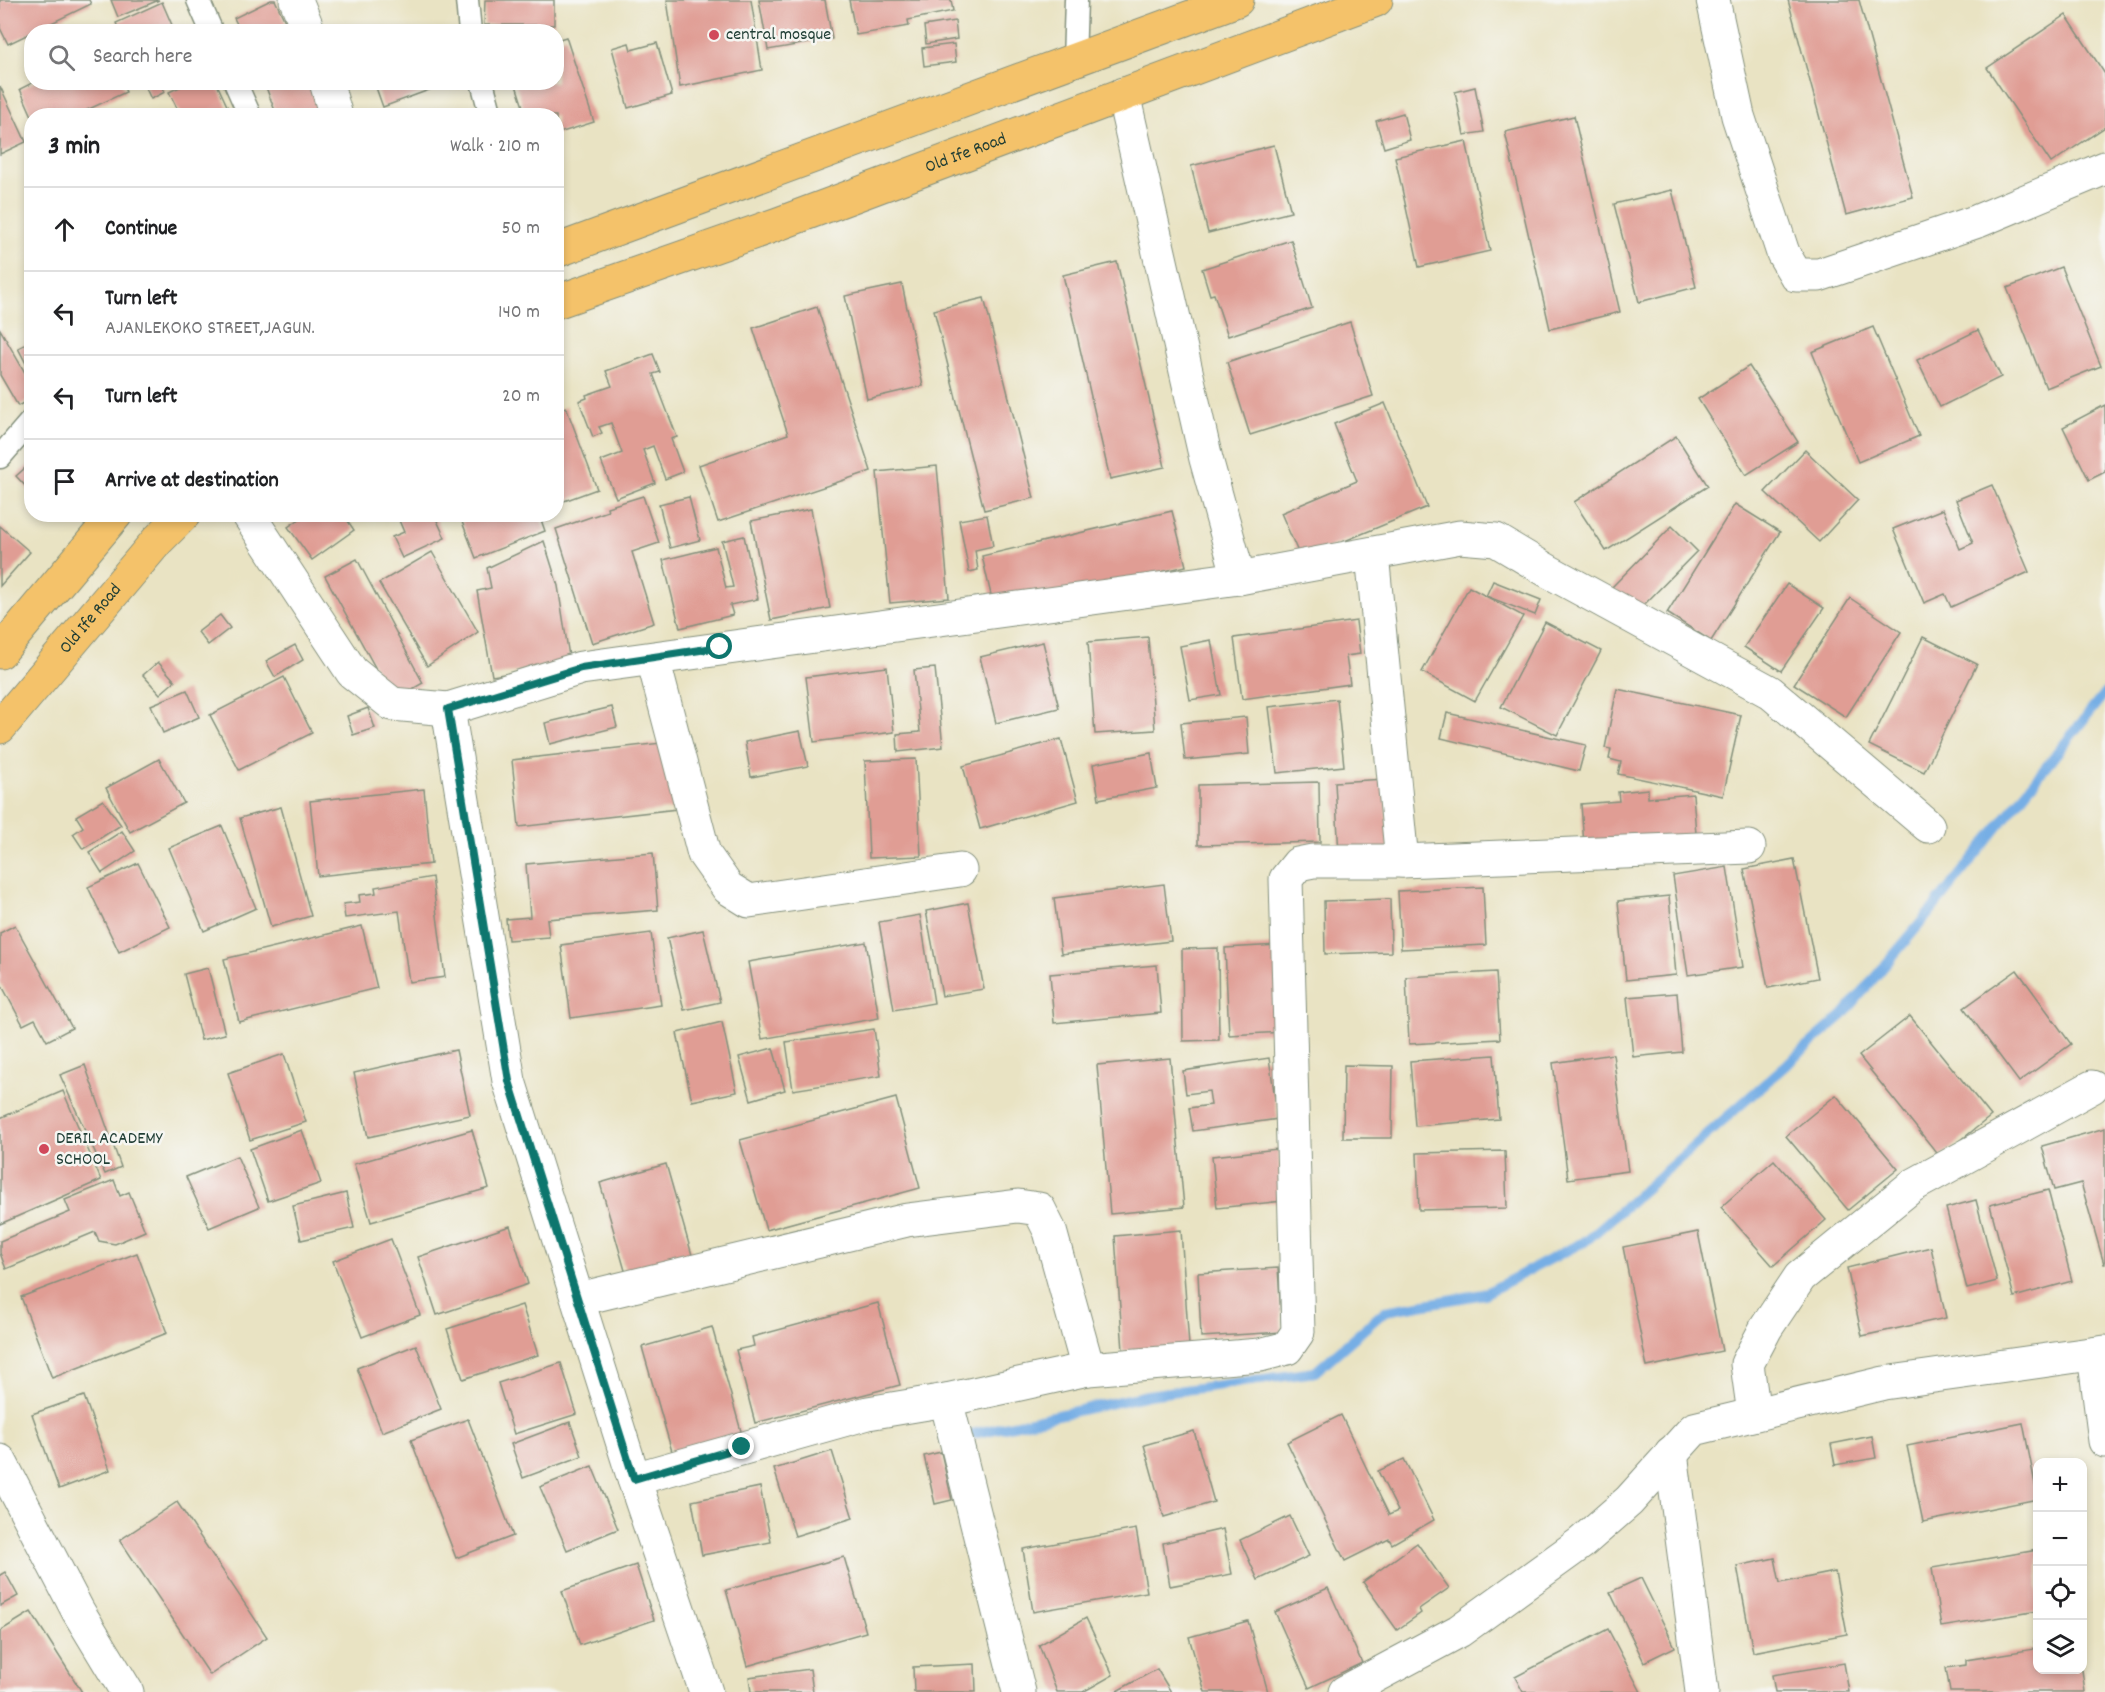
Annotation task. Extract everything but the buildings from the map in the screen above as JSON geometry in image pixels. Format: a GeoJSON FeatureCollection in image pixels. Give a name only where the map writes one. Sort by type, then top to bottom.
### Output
{"type":"FeatureCollection","features":[{"type":"Feature","properties":{"kind":"main road"},"geometry":{"type":"LineString","coordinates":[[564,248],[1238,0]]}},
{"type":"Feature","properties":{"kind":"main road","name":"Old Ife Road"},"geometry":{"type":"LineString","coordinates":[[564,299],[778,224],[1376,0]]}},
{"type":"Feature","properties":{"kind":"main road"},"geometry":{"type":"LineString","coordinates":[[0,652],[109,522]]}},
{"type":"Feature","properties":{"kind":"main road","name":"Old Ife Road"},"geometry":{"type":"LineString","coordinates":[[0,727],[157,541],[176,522]]}},
{"type":"Feature","properties":{"kind":"street"},"geometry":{"type":"LineString","coordinates":[[296,0],[306,24]]}},
{"type":"Feature","properties":{"kind":"street"},"geometry":{"type":"LineString","coordinates":[[1713,0],[1738,116],[1783,253],[1796,275],[1819,275],[1978,221],[2105,168]]}},
{"type":"Feature","properties":{"kind":"street"},"geometry":{"type":"LineString","coordinates":[[328,90],[334,108]]}},
{"type":"Feature","properties":{"kind":"street"},"geometry":{"type":"LineString","coordinates":[[1123,94],[1206,459],[1239,578]]}},
{"type":"Feature","properties":{"kind":"street"},"geometry":{"type":"LineString","coordinates":[[253,522],[352,672],[392,704],[448,709],[581,668],[653,659],[720,647],[851,633],[1239,578],[1460,537],[1496,540],[1548,571],[1770,692],[1928,826]]}},
{"type":"Feature","properties":{"kind":"street"},"geometry":{"type":"LineString","coordinates":[[1372,554],[1384,701],[1402,861]]}},
{"type":"Feature","properties":{"kind":"street"},"geometry":{"type":"LineString","coordinates":[[653,659],[704,854],[728,888],[749,901],[960,870]]}},
{"type":"Feature","properties":{"kind":"street"},"geometry":{"type":"LineString","coordinates":[[448,709],[509,1081],[634,1479],[706,1692]]}},
{"type":"Feature","properties":{"kind":"street"},"geometry":{"type":"LineString","coordinates":[[634,1479],[868,1413],[946,1400],[1088,1369],[1260,1355],[1287,1348],[1298,1332],[1286,879],[1298,864],[1312,861],[1402,861],[1749,847]]}},
{"type":"Feature","properties":{"kind":"street"},"geometry":{"type":"LineString","coordinates":[[1754,1414],[1747,1364],[1766,1328],[1800,1277],[1912,1186],[2092,1087]]}},
{"type":"Feature","properties":{"kind":"street"},"geometry":{"type":"LineString","coordinates":[[579,1299],[907,1220],[1018,1206],[1039,1209],[1050,1231],[1088,1369]]}},
{"type":"Feature","properties":{"kind":"street"},"geometry":{"type":"LineString","coordinates":[[1345,1692],[1459,1631],[1581,1543],[1629,1501],[1694,1429],[1884,1383],[2099,1353],[2105,1442]]}},
{"type":"Feature","properties":{"kind":"street"},"geometry":{"type":"LineString","coordinates":[[946,1400],[1019,1692]]}},
{"type":"Feature","properties":{"kind":"street"},"geometry":{"type":"LineString","coordinates":[[1671,1453],[1702,1692]]}},
{"type":"Feature","properties":{"kind":"street"},"geometry":{"type":"LineString","coordinates":[[0,1461],[78,1611],[127,1692]]}},
{"type":"Feature","properties":{"kind":"lane"},"geometry":{"type":"LineString","coordinates":[[198,0],[208,24]]}},
{"type":"Feature","properties":{"kind":"lane"},"geometry":{"type":"LineString","coordinates":[[467,0],[469,24]]}},
{"type":"Feature","properties":{"kind":"lane"},"geometry":{"type":"LineString","coordinates":[[1074,61],[1076,0]]}},
{"type":"Feature","properties":{"kind":"lane"},"geometry":{"type":"LineString","coordinates":[[239,90],[246,108]]}},
{"type":"Feature","properties":{"kind":"lane"},"geometry":{"type":"LineString","coordinates":[[484,90],[489,108]]}},
{"type":"Feature","properties":{"kind":"lane"},"geometry":{"type":"LineString","coordinates":[[0,457],[24,429]]}},
{"type":"Feature","properties":{"kind":"waterway"},"geometry":{"type":"LineString","coordinates":[[959,1437],[1148,1395],[1315,1372],[1385,1311],[1484,1294],[1587,1240],[1843,1015],[1930,912],[2105,693]]}},
{"type":"Feature","properties":{"kind":"place","name":"central mosque"},"geometry":{"type":"Point","coordinates":[714,35]}},
{"type":"Feature","properties":{"kind":"place","name":"DERIL ACADEMY SCHOOL"},"geometry":{"type":"Point","coordinates":[44,1149]}},
{"type":"Feature","properties":{"kind":"route"},"geometry":{"type":"LineString","coordinates":[[720,647],[653,659],[581,668],[448,709],[509,1081],[634,1479],[742,1447]]}}]}
